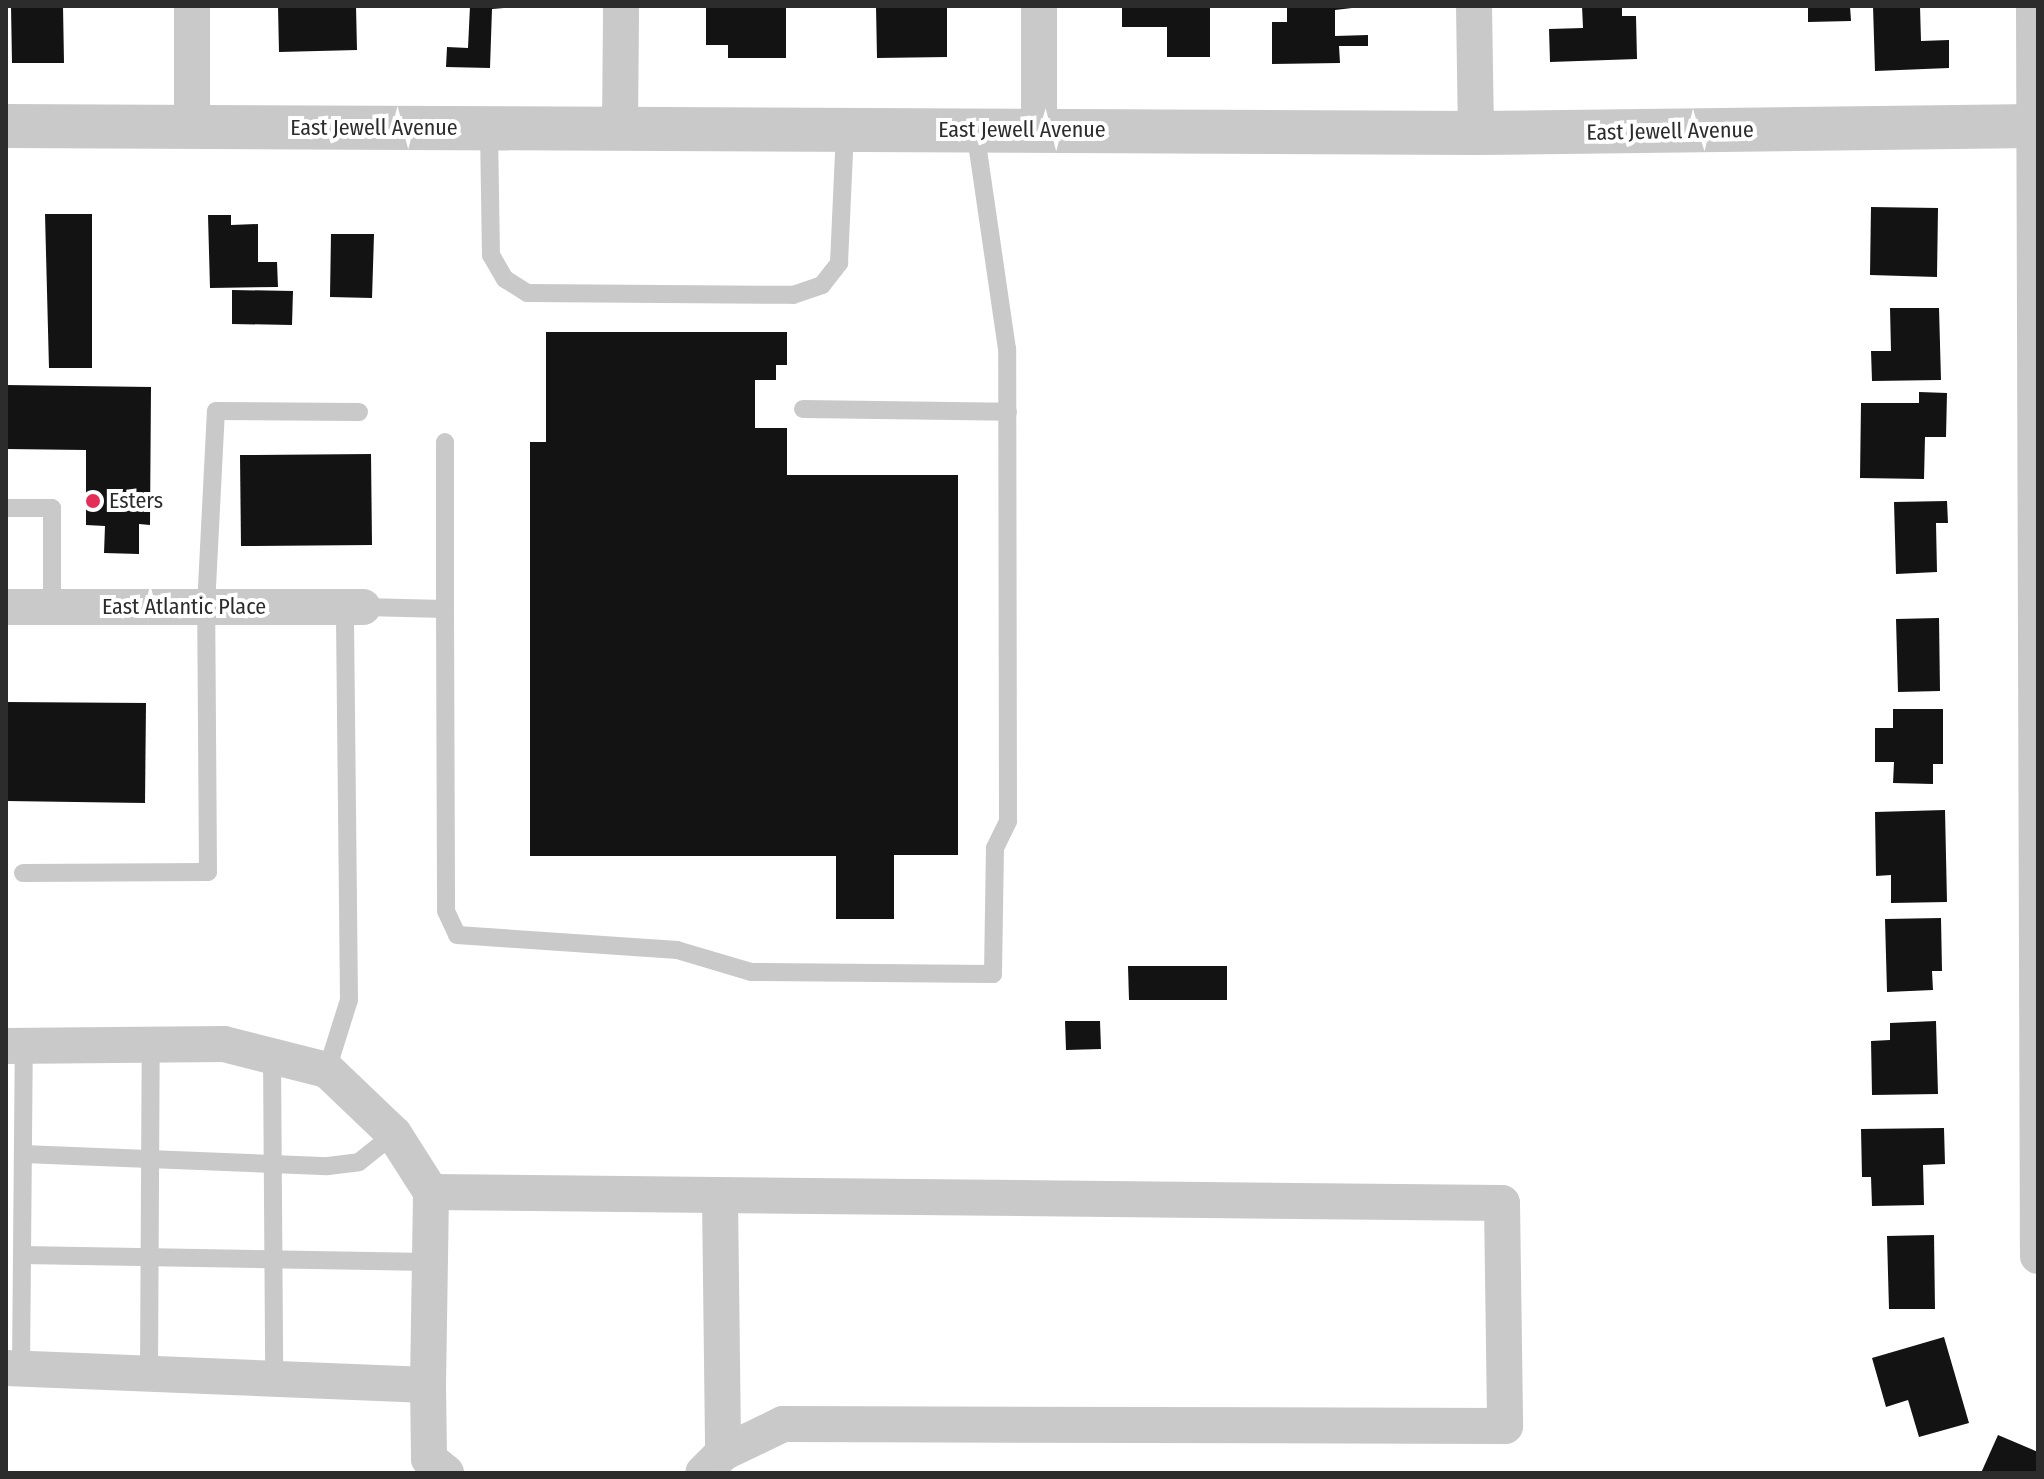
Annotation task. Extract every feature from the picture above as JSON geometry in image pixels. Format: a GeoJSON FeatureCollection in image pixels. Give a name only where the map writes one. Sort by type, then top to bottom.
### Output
{"type":"FeatureCollection","features":[{"type":"Feature","properties":{"kind":"street"},"geometry":{"type":"LineString","coordinates":[[192,6],[192,127]]}},
{"type":"Feature","properties":{"kind":"street"},"geometry":{"type":"LineString","coordinates":[[620,129],[621,6]]}},
{"type":"Feature","properties":{"kind":"street"},"geometry":{"type":"LineString","coordinates":[[1039,6],[1039,129]]}},
{"type":"Feature","properties":{"kind":"street"},"geometry":{"type":"LineString","coordinates":[[1474,6],[1476,133]]}},
{"type":"Feature","properties":{"kind":"street"},"geometry":{"type":"LineString","coordinates":[[2034,6],[2038,1256]]}},
{"type":"Feature","properties":{"kind":"street","name":"East Jewell Avenue"},"geometry":{"type":"LineString","coordinates":[[6,126],[1476,133],[2036,126]]}},
{"type":"Feature","properties":{"kind":"street","name":"East Atlantic Place"},"geometry":{"type":"LineString","coordinates":[[6,607],[354,607]]}},
{"type":"Feature","properties":{"kind":"street"},"geometry":{"type":"LineString","coordinates":[[15,1046],[224,1044],[327,1070],[394,1134],[431,1192],[429,1459],[446,1473]]}},
{"type":"Feature","properties":{"kind":"street"},"geometry":{"type":"LineString","coordinates":[[431,1192],[1502,1203],[1505,1426],[783,1424],[713,1463]]}},
{"type":"Feature","properties":{"kind":"street"},"geometry":{"type":"LineString","coordinates":[[713,1463],[720,1197]]}},
{"type":"Feature","properties":{"kind":"street"},"geometry":{"type":"LineString","coordinates":[[14,1368],[428,1385]]}},
{"type":"Feature","properties":{"kind":"lane"},"geometry":{"type":"LineString","coordinates":[[489,129],[491,255],[505,279],[527,293],[793,295],[822,285],[839,263],[845,129]]}},
{"type":"Feature","properties":{"kind":"lane"},"geometry":{"type":"LineString","coordinates":[[445,442],[446,911],[457,935],[677,950],[751,972],[993,974],[995,848],[1008,821],[1007,349],[975,129]]}},
{"type":"Feature","properties":{"kind":"lane"},"geometry":{"type":"LineString","coordinates":[[803,409],[1008,412]]}},
{"type":"Feature","properties":{"kind":"lane"},"geometry":{"type":"LineString","coordinates":[[23,873],[208,872],[206,607],[216,411],[359,412]]}},
{"type":"Feature","properties":{"kind":"lane"},"geometry":{"type":"LineString","coordinates":[[6,508],[52,508],[52,607]]}},
{"type":"Feature","properties":{"kind":"lane"},"geometry":{"type":"LineString","coordinates":[[327,1070],[349,1000],[354,607],[445,609]]}},
{"type":"Feature","properties":{"kind":"lane"},"geometry":{"type":"LineString","coordinates":[[149,1373],[147,1257],[151,1045]]}},
{"type":"Feature","properties":{"kind":"lane"},"geometry":{"type":"LineString","coordinates":[[14,1368],[22,1255],[23,1154],[15,1046]]}},
{"type":"Feature","properties":{"kind":"lane"},"geometry":{"type":"LineString","coordinates":[[272,1056],[274,1379]]}},
{"type":"Feature","properties":{"kind":"lane"},"geometry":{"type":"LineString","coordinates":[[23,1154],[272,1164],[359,1162],[394,1134]]}},
{"type":"Feature","properties":{"kind":"lane"},"geometry":{"type":"LineString","coordinates":[[22,1255],[429,1262]]}},
{"type":"Feature","properties":{"kind":"building"},"geometry":{"type":"Polygon","coordinates":[[[11,6],[63,6],[64,63],[12,63],[11,6]]]}},
{"type":"Feature","properties":{"kind":"building"},"geometry":{"type":"Polygon","coordinates":[[[278,6],[356,6],[357,50],[279,52],[278,6]]]}},
{"type":"Feature","properties":{"kind":"building"},"geometry":{"type":"Polygon","coordinates":[[[470,6],[531,6],[492,9],[490,68],[446,67],[447,47],[468,48],[470,6]]]}},
{"type":"Feature","properties":{"kind":"building"},"geometry":{"type":"Polygon","coordinates":[[[706,6],[786,6],[786,58],[728,58],[728,45],[706,45],[706,6]]]}},
{"type":"Feature","properties":{"kind":"building"},"geometry":{"type":"Polygon","coordinates":[[[876,6],[947,6],[947,57],[877,58],[876,6]]]}},
{"type":"Feature","properties":{"kind":"building"},"geometry":{"type":"Polygon","coordinates":[[[1122,6],[1210,6],[1210,57],[1167,57],[1167,27],[1122,27],[1122,6]]]}},
{"type":"Feature","properties":{"kind":"building"},"geometry":{"type":"Polygon","coordinates":[[[1287,6],[1369,6],[1335,10],[1335,36],[1368,35],[1368,46],[1339,46],[1340,63],[1272,64],[1272,22],[1287,22],[1287,6]]]}},
{"type":"Feature","properties":{"kind":"building"},"geometry":{"type":"Polygon","coordinates":[[[1582,6],[1622,6],[1622,16],[1636,16],[1637,59],[1550,62],[1549,29],[1583,28],[1582,6]]]}},
{"type":"Feature","properties":{"kind":"building"},"geometry":{"type":"Polygon","coordinates":[[[1808,6],[1850,6],[1851,21],[1808,22],[1808,6]]]}},
{"type":"Feature","properties":{"kind":"building"},"geometry":{"type":"Polygon","coordinates":[[[1873,6],[1920,6],[1921,41],[1949,40],[1949,68],[1875,71],[1873,6]]]}},
{"type":"Feature","properties":{"kind":"building"},"geometry":{"type":"Polygon","coordinates":[[[1871,207],[1938,208],[1937,277],[1870,275],[1871,207]]]}},
{"type":"Feature","properties":{"kind":"building"},"geometry":{"type":"Polygon","coordinates":[[[45,214],[92,214],[92,368],[49,368],[45,214]]]}},
{"type":"Feature","properties":{"kind":"building"},"geometry":{"type":"Polygon","coordinates":[[[208,215],[231,215],[231,225],[258,224],[258,262],[277,262],[278,287],[210,288],[208,215]]]}},
{"type":"Feature","properties":{"kind":"building"},"geometry":{"type":"Polygon","coordinates":[[[331,234],[374,234],[372,298],[330,297],[331,234]]]}},
{"type":"Feature","properties":{"kind":"building"},"geometry":{"type":"Polygon","coordinates":[[[232,290],[293,291],[292,325],[232,324],[232,290]]]}},
{"type":"Feature","properties":{"kind":"building"},"geometry":{"type":"Polygon","coordinates":[[[1890,308],[1939,308],[1941,380],[1872,381],[1871,351],[1891,351],[1890,308]]]}},
{"type":"Feature","properties":{"kind":"building"},"geometry":{"type":"Polygon","coordinates":[[[546,332],[787,332],[787,365],[776,365],[776,380],[755,380],[755,428],[787,428],[787,475],[958,475],[958,855],[894,855],[894,919],[836,919],[836,856],[530,856],[530,442],[546,442],[546,332]]]}},
{"type":"Feature","properties":{"kind":"building"},"geometry":{"type":"Polygon","coordinates":[[[6,385],[151,387],[150,525],[139,524],[139,554],[104,553],[105,526],[86,525],[86,450],[6,449],[6,385]]]}},
{"type":"Feature","properties":{"kind":"building"},"geometry":{"type":"Polygon","coordinates":[[[1919,392],[1947,393],[1946,437],[1925,437],[1924,479],[1860,478],[1861,403],[1919,403],[1919,392]]]}},
{"type":"Feature","properties":{"kind":"building"},"geometry":{"type":"Polygon","coordinates":[[[371,454],[372,545],[241,546],[240,455],[371,454]]]}},
{"type":"Feature","properties":{"kind":"building"},"geometry":{"type":"Polygon","coordinates":[[[1947,501],[1948,523],[1936,523],[1937,572],[1896,574],[1894,502],[1947,501]]]}},
{"type":"Feature","properties":{"kind":"building"},"geometry":{"type":"Polygon","coordinates":[[[1939,618],[1940,691],[1898,692],[1896,619],[1939,618]]]}},
{"type":"Feature","properties":{"kind":"building"},"geometry":{"type":"Polygon","coordinates":[[[6,702],[146,703],[145,803],[6,801],[6,702]]]}},
{"type":"Feature","properties":{"kind":"building"},"geometry":{"type":"Polygon","coordinates":[[[1893,709],[1943,709],[1943,764],[1933,764],[1933,784],[1893,783],[1894,762],[1875,762],[1875,728],[1893,728],[1893,709]]]}},
{"type":"Feature","properties":{"kind":"building"},"geometry":{"type":"Polygon","coordinates":[[[1945,810],[1947,902],[1891,903],[1891,875],[1876,876],[1875,812],[1945,810]]]}},
{"type":"Feature","properties":{"kind":"building"},"geometry":{"type":"Polygon","coordinates":[[[1941,918],[1942,971],[1932,971],[1933,990],[1887,992],[1885,919],[1941,918]]]}},
{"type":"Feature","properties":{"kind":"building"},"geometry":{"type":"Polygon","coordinates":[[[1128,966],[1227,966],[1227,1000],[1129,1000],[1128,966]]]}},
{"type":"Feature","properties":{"kind":"building"},"geometry":{"type":"Polygon","coordinates":[[[1065,1021],[1100,1021],[1101,1049],[1066,1050],[1065,1021]]]}},
{"type":"Feature","properties":{"kind":"building"},"geometry":{"type":"Polygon","coordinates":[[[1936,1021],[1938,1094],[1872,1095],[1871,1041],[1890,1040],[1890,1023],[1936,1021]]]}},
{"type":"Feature","properties":{"kind":"building"},"geometry":{"type":"Polygon","coordinates":[[[1944,1128],[1945,1164],[1923,1165],[1924,1205],[1872,1206],[1871,1177],[1862,1177],[1861,1129],[1944,1128]]]}},
{"type":"Feature","properties":{"kind":"building"},"geometry":{"type":"Polygon","coordinates":[[[1934,1235],[1935,1309],[1889,1309],[1887,1236],[1934,1235]]]}},
{"type":"Feature","properties":{"kind":"building"},"geometry":{"type":"Polygon","coordinates":[[[1944,1337],[1969,1423],[1919,1437],[1908,1400],[1886,1407],[1872,1358],[1944,1337]]]}},
{"type":"Feature","properties":{"kind":"building"},"geometry":{"type":"Polygon","coordinates":[[[1998,1435],[2038,1452],[2038,1473],[1981,1473],[1998,1435]]]}},
{"type":"Feature","properties":{"kind":"place","name":"Esters"},"geometry":{"type":"Point","coordinates":[93,501]}}]}
